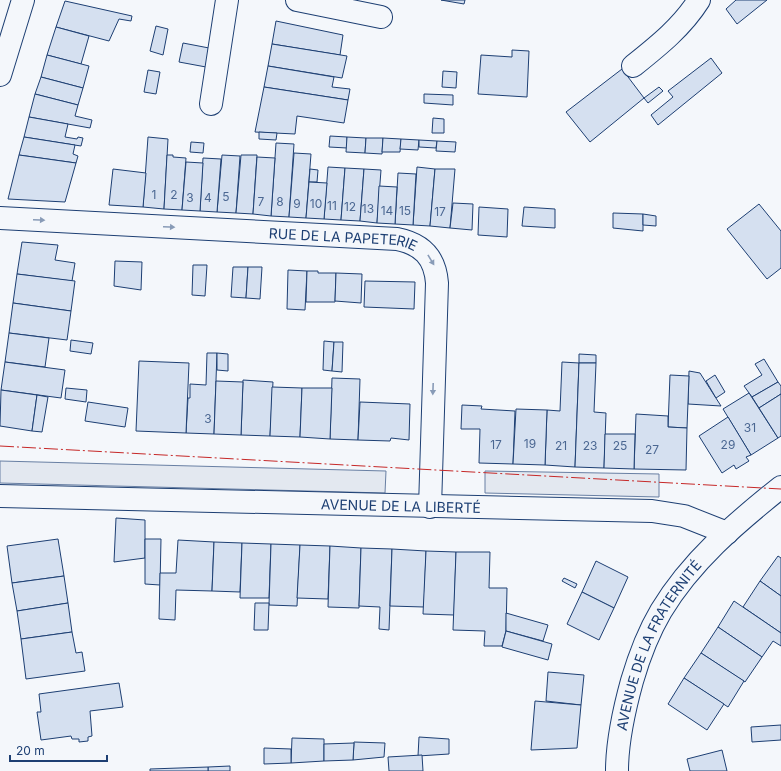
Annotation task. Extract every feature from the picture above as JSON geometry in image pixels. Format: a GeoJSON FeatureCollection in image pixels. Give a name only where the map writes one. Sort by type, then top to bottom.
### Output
{"type":"FeatureCollection","features":[{"type":"Feature","properties":{"kind":"street"},"geometry":{"type":"LineString","coordinates":[[0,75],[23,0]]}},
{"type":"Feature","properties":{"kind":"street"},"geometry":{"type":"LineString","coordinates":[[211,104],[227,0]]}},
{"type":"Feature","properties":{"kind":"street"},"geometry":{"type":"LineString","coordinates":[[297,0],[381,17]]}},
{"type":"Feature","properties":{"kind":"street"},"geometry":{"type":"LineString","coordinates":[[633,66],[682,24],[699,0]]}},
{"type":"Feature","properties":{"kind":"street","name":"RUE DE LA PAPETERIE"},"geometry":{"type":"LineString","coordinates":[[0,218],[397,239],[417,246],[426,253],[433,263],[437,283],[430,507]]}},
{"type":"Feature","properties":{"kind":"street"},"geometry":{"type":"LineString","coordinates":[[727,533],[781,487]]}},
{"type":"Feature","properties":{"kind":"street","name":"AVENUE DE LA LIBERTÉ"},"geometry":{"type":"LineString","coordinates":[[0,496],[652,511],[684,516],[727,533]]}},
{"type":"Feature","properties":{"kind":"street","name":"AVENUE DE LA FRATERNITÉ"},"geometry":{"type":"LineString","coordinates":[[618,771],[619,746],[625,706],[636,667],[652,628],[663,607],[683,579],[698,561],[727,533]]}},
{"type":"Feature","properties":{"kind":"shaded area"},"geometry":{"type":"Polygon","coordinates":[[[0,461],[386,471],[385,493],[0,483],[0,461]]]}},
{"type":"Feature","properties":{"kind":"shaded area"},"geometry":{"type":"Polygon","coordinates":[[[485,471],[659,474],[659,497],[485,493],[485,471]]]}},
{"type":"Feature","properties":{"kind":"building"},"geometry":{"type":"Polygon","coordinates":[[[441,0],[465,0],[464,4],[441,0]]]}},
{"type":"Feature","properties":{"kind":"building"},"geometry":{"type":"Polygon","coordinates":[[[736,0],[767,0],[737,24],[726,9],[736,0]]]}},
{"type":"Feature","properties":{"kind":"building"},"geometry":{"type":"Polygon","coordinates":[[[65,1],[132,16],[131,21],[119,19],[109,41],[56,27],[65,1]]]}},
{"type":"Feature","properties":{"kind":"building"},"geometry":{"type":"Polygon","coordinates":[[[276,21],[343,35],[340,55],[272,44],[276,21]]]}},
{"type":"Feature","properties":{"kind":"building"},"geometry":{"type":"Polygon","coordinates":[[[156,26],[168,29],[163,55],[150,51],[156,26]]]}},
{"type":"Feature","properties":{"kind":"building"},"geometry":{"type":"Polygon","coordinates":[[[56,27],[89,36],[81,64],[47,55],[56,27]]]}},
{"type":"Feature","properties":{"kind":"building"},"geometry":{"type":"Polygon","coordinates":[[[183,43],[209,48],[206,67],[179,62],[183,43]]]}},
{"type":"Feature","properties":{"kind":"building"},"geometry":{"type":"Polygon","coordinates":[[[272,44],[347,56],[342,78],[268,66],[272,44]]]}},
{"type":"Feature","properties":{"kind":"building"},"geometry":{"type":"Polygon","coordinates":[[[512,50],[529,51],[527,97],[478,94],[481,55],[512,57],[512,50]]]}},
{"type":"Feature","properties":{"kind":"building"},"geometry":{"type":"Polygon","coordinates":[[[47,55],[89,66],[83,88],[41,77],[47,55]]]}},
{"type":"Feature","properties":{"kind":"building"},"geometry":{"type":"Polygon","coordinates":[[[711,58],[722,73],[658,125],[651,115],[673,97],[668,91],[711,58]]]}},
{"type":"Feature","properties":{"kind":"building"},"geometry":{"type":"Polygon","coordinates":[[[268,66],[334,77],[332,87],[350,89],[348,100],[264,87],[268,66]]]}},
{"type":"Feature","properties":{"kind":"building"},"geometry":{"type":"Polygon","coordinates":[[[622,69],[644,98],[590,142],[566,112],[622,69]]]}},
{"type":"Feature","properties":{"kind":"building"},"geometry":{"type":"Polygon","coordinates":[[[148,70],[160,72],[156,94],[144,92],[148,70]]]}},
{"type":"Feature","properties":{"kind":"building"},"geometry":{"type":"Polygon","coordinates":[[[443,71],[457,72],[456,88],[442,87],[443,71]]]}},
{"type":"Feature","properties":{"kind":"building"},"geometry":{"type":"Polygon","coordinates":[[[41,77],[83,88],[78,105],[35,94],[41,77]]]}},
{"type":"Feature","properties":{"kind":"building"},"geometry":{"type":"Polygon","coordinates":[[[264,87],[348,100],[344,123],[297,116],[295,134],[255,132],[264,87]]]}},
{"type":"Feature","properties":{"kind":"building"},"geometry":{"type":"Polygon","coordinates":[[[659,87],[663,91],[648,103],[644,98],[659,87]]]}},
{"type":"Feature","properties":{"kind":"building"},"geometry":{"type":"Polygon","coordinates":[[[35,94],[78,105],[75,116],[92,120],[90,128],[29,117],[35,94]]]}},
{"type":"Feature","properties":{"kind":"building"},"geometry":{"type":"Polygon","coordinates":[[[424,94],[453,95],[453,105],[424,103],[424,94]]]}},
{"type":"Feature","properties":{"kind":"building"},"geometry":{"type":"Polygon","coordinates":[[[29,117],[68,124],[65,137],[77,139],[78,137],[83,138],[81,146],[24,137],[29,117]]]}},
{"type":"Feature","properties":{"kind":"building"},"geometry":{"type":"Polygon","coordinates":[[[433,118],[444,119],[444,133],[432,133],[433,118]]]}},
{"type":"Feature","properties":{"kind":"building"},"geometry":{"type":"Polygon","coordinates":[[[259,132],[277,133],[276,140],[259,139],[259,132]]]}},
{"type":"Feature","properties":{"kind":"building"},"geometry":{"type":"Polygon","coordinates":[[[330,136],[347,137],[347,148],[329,147],[330,136]]]}},
{"type":"Feature","properties":{"kind":"building"},"geometry":{"type":"Polygon","coordinates":[[[24,137],[75,145],[73,154],[78,156],[76,163],[19,155],[24,137]]]}},
{"type":"Feature","properties":{"kind":"building"},"geometry":{"type":"Polygon","coordinates":[[[148,137],[168,139],[164,209],[143,207],[148,137]]]}},
{"type":"Feature","properties":{"kind":"building"},"geometry":{"type":"Polygon","coordinates":[[[347,137],[366,138],[365,153],[346,152],[347,137]]]}},
{"type":"Feature","properties":{"kind":"building"},"geometry":{"type":"Polygon","coordinates":[[[366,138],[383,138],[382,154],[365,153],[366,138]]]}},
{"type":"Feature","properties":{"kind":"building"},"geometry":{"type":"Polygon","coordinates":[[[383,138],[401,139],[400,152],[382,152],[383,138]]]}},
{"type":"Feature","properties":{"kind":"building"},"geometry":{"type":"Polygon","coordinates":[[[401,139],[419,140],[418,150],[400,149],[401,139]]]}},
{"type":"Feature","properties":{"kind":"building"},"geometry":{"type":"Polygon","coordinates":[[[419,140],[437,141],[436,148],[419,147],[419,140]]]}},
{"type":"Feature","properties":{"kind":"building"},"geometry":{"type":"Polygon","coordinates":[[[437,141],[456,142],[455,152],[436,151],[437,141]]]}},
{"type":"Feature","properties":{"kind":"building"},"geometry":{"type":"Polygon","coordinates":[[[191,142],[204,143],[203,153],[190,152],[191,142]]]}},
{"type":"Feature","properties":{"kind":"building"},"geometry":{"type":"Polygon","coordinates":[[[276,143],[294,144],[289,217],[271,216],[276,143]]]}},
{"type":"Feature","properties":{"kind":"building"},"geometry":{"type":"Polygon","coordinates":[[[294,153],[311,154],[306,218],[289,217],[294,153]]]}},
{"type":"Feature","properties":{"kind":"building"},"geometry":{"type":"Polygon","coordinates":[[[19,155],[76,163],[65,202],[8,199],[19,155]]]}},
{"type":"Feature","properties":{"kind":"building"},"geometry":{"type":"Polygon","coordinates":[[[167,155],[186,158],[182,210],[164,209],[167,155]]]}},
{"type":"Feature","properties":{"kind":"building"},"geometry":{"type":"Polygon","coordinates":[[[222,155],[240,156],[236,213],[217,212],[222,155]]]}},
{"type":"Feature","properties":{"kind":"building"},"geometry":{"type":"Polygon","coordinates":[[[241,155],[257,155],[253,214],[236,213],[241,155]]]}},
{"type":"Feature","properties":{"kind":"building"},"geometry":{"type":"Polygon","coordinates":[[[257,157],[275,158],[271,216],[253,214],[257,157]]]}},
{"type":"Feature","properties":{"kind":"building"},"geometry":{"type":"Polygon","coordinates":[[[203,158],[221,159],[217,212],[200,211],[203,158]]]}},
{"type":"Feature","properties":{"kind":"building"},"geometry":{"type":"Polygon","coordinates":[[[186,162],[203,163],[200,211],[182,210],[186,162]]]}},
{"type":"Feature","properties":{"kind":"building"},"geometry":{"type":"Polygon","coordinates":[[[328,167],[345,168],[341,220],[324,219],[328,167]]]}},
{"type":"Feature","properties":{"kind":"building"},"geometry":{"type":"Polygon","coordinates":[[[417,167],[435,169],[430,226],[413,225],[417,167]]]}},
{"type":"Feature","properties":{"kind":"building"},"geometry":{"type":"Polygon","coordinates":[[[345,168],[364,169],[360,221],[341,220],[345,168]]]}},
{"type":"Feature","properties":{"kind":"building"},"geometry":{"type":"Polygon","coordinates":[[[113,169],[146,173],[143,207],[109,205],[113,169]]]}},
{"type":"Feature","properties":{"kind":"building"},"geometry":{"type":"Polygon","coordinates":[[[310,169],[318,170],[317,182],[309,182],[310,169]]]}},
{"type":"Feature","properties":{"kind":"building"},"geometry":{"type":"Polygon","coordinates":[[[364,169],[381,170],[377,223],[360,221],[364,169]]]}},
{"type":"Feature","properties":{"kind":"building"},"geometry":{"type":"Polygon","coordinates":[[[435,169],[455,169],[450,228],[430,226],[435,169]]]}},
{"type":"Feature","properties":{"kind":"building"},"geometry":{"type":"Polygon","coordinates":[[[398,173],[416,174],[413,225],[395,224],[398,173]]]}},
{"type":"Feature","properties":{"kind":"building"},"geometry":{"type":"Polygon","coordinates":[[[309,182],[327,183],[324,219],[306,218],[309,182]]]}},
{"type":"Feature","properties":{"kind":"building"},"geometry":{"type":"Polygon","coordinates":[[[379,186],[397,187],[395,224],[377,223],[379,186]]]}},
{"type":"Feature","properties":{"kind":"building"},"geometry":{"type":"Polygon","coordinates":[[[453,203],[473,204],[472,230],[450,228],[453,203]]]}},
{"type":"Feature","properties":{"kind":"building"},"geometry":{"type":"Polygon","coordinates":[[[759,204],[781,231],[781,268],[767,279],[727,229],[759,204]]]}},
{"type":"Feature","properties":{"kind":"building"},"geometry":{"type":"Polygon","coordinates":[[[479,207],[508,209],[507,237],[478,235],[479,207]]]}},
{"type":"Feature","properties":{"kind":"building"},"geometry":{"type":"Polygon","coordinates":[[[524,207],[555,209],[555,228],[522,226],[524,207]]]}},
{"type":"Feature","properties":{"kind":"building"},"geometry":{"type":"Polygon","coordinates":[[[613,213],[643,214],[643,231],[613,228],[613,213]]]}},
{"type":"Feature","properties":{"kind":"building"},"geometry":{"type":"Polygon","coordinates":[[[643,214],[656,216],[656,226],[643,225],[643,214]]]}},
{"type":"Feature","properties":{"kind":"building"},"geometry":{"type":"Polygon","coordinates":[[[22,242],[58,245],[55,260],[75,263],[72,281],[17,274],[22,242]]]}},
{"type":"Feature","properties":{"kind":"building"},"geometry":{"type":"Polygon","coordinates":[[[115,261],[142,262],[141,290],[114,286],[115,261]]]}},
{"type":"Feature","properties":{"kind":"building"},"geometry":{"type":"Polygon","coordinates":[[[193,265],[207,265],[205,296],[192,295],[193,265]]]}},
{"type":"Feature","properties":{"kind":"building"},"geometry":{"type":"Polygon","coordinates":[[[233,267],[248,267],[246,298],[231,297],[233,267]]]}},
{"type":"Feature","properties":{"kind":"building"},"geometry":{"type":"Polygon","coordinates":[[[248,267],[262,267],[260,299],[246,298],[248,267]]]}},
{"type":"Feature","properties":{"kind":"building"},"geometry":{"type":"Polygon","coordinates":[[[288,270],[307,271],[305,310],[287,309],[288,270]]]}},
{"type":"Feature","properties":{"kind":"building"},"geometry":{"type":"Polygon","coordinates":[[[307,271],[318,271],[318,273],[336,273],[335,302],[306,302],[307,271]]]}},
{"type":"Feature","properties":{"kind":"building"},"geometry":{"type":"Polygon","coordinates":[[[336,273],[362,274],[361,303],[335,301],[336,273]]]}},
{"type":"Feature","properties":{"kind":"building"},"geometry":{"type":"Polygon","coordinates":[[[17,274],[75,281],[71,311],[13,303],[17,274]]]}},
{"type":"Feature","properties":{"kind":"building"},"geometry":{"type":"Polygon","coordinates":[[[365,281],[415,282],[414,309],[364,307],[365,281]]]}},
{"type":"Feature","properties":{"kind":"building"},"geometry":{"type":"Polygon","coordinates":[[[13,303],[71,311],[67,340],[9,333],[13,303]]]}},
{"type":"Feature","properties":{"kind":"building"},"geometry":{"type":"Polygon","coordinates":[[[9,333],[49,338],[45,367],[5,362],[9,333]]]}},
{"type":"Feature","properties":{"kind":"building"},"geometry":{"type":"Polygon","coordinates":[[[71,340],[93,343],[91,354],[70,351],[71,340]]]}},
{"type":"Feature","properties":{"kind":"building"},"geometry":{"type":"Polygon","coordinates":[[[324,341],[334,342],[332,371],[323,370],[324,341]]]}},
{"type":"Feature","properties":{"kind":"building"},"geometry":{"type":"Polygon","coordinates":[[[334,342],[343,342],[342,372],[332,371],[334,342]]]}},
{"type":"Feature","properties":{"kind":"building"},"geometry":{"type":"Polygon","coordinates":[[[207,353],[217,353],[214,434],[186,433],[190,384],[206,385],[207,353]]]}},
{"type":"Feature","properties":{"kind":"building"},"geometry":{"type":"Polygon","coordinates":[[[217,353],[228,354],[228,371],[217,370],[217,353]]]}},
{"type":"Feature","properties":{"kind":"building"},"geometry":{"type":"Polygon","coordinates":[[[579,354],[596,355],[596,363],[579,363],[579,354]]]}},
{"type":"Feature","properties":{"kind":"building"},"geometry":{"type":"Polygon","coordinates":[[[764,359],[778,382],[752,397],[744,386],[762,375],[755,364],[764,359]]]}},
{"type":"Feature","properties":{"kind":"building"},"geometry":{"type":"Polygon","coordinates":[[[139,361],[189,363],[186,433],[136,431],[139,361]]]}},
{"type":"Feature","properties":{"kind":"building"},"geometry":{"type":"Polygon","coordinates":[[[5,362],[65,370],[61,398],[1,390],[5,362]]]}},
{"type":"Feature","properties":{"kind":"building"},"geometry":{"type":"Polygon","coordinates":[[[562,362],[579,363],[575,467],[545,465],[547,410],[560,411],[562,362]]]}},
{"type":"Feature","properties":{"kind":"building"},"geometry":{"type":"Polygon","coordinates":[[[579,363],[596,363],[594,412],[606,413],[604,468],[575,467],[579,363]]]}},
{"type":"Feature","properties":{"kind":"building"},"geometry":{"type":"Polygon","coordinates":[[[689,371],[700,373],[721,406],[688,404],[689,371]]]}},
{"type":"Feature","properties":{"kind":"building"},"geometry":{"type":"Polygon","coordinates":[[[670,375],[689,376],[687,428],[668,427],[670,375]]]}},
{"type":"Feature","properties":{"kind":"building"},"geometry":{"type":"Polygon","coordinates":[[[715,375],[725,392],[716,398],[706,381],[715,375]]]}},
{"type":"Feature","properties":{"kind":"building"},"geometry":{"type":"Polygon","coordinates":[[[332,378],[360,379],[358,440],[330,439],[332,378]]]}},
{"type":"Feature","properties":{"kind":"building"},"geometry":{"type":"Polygon","coordinates":[[[243,380],[273,382],[270,436],[241,435],[243,380]]]}},
{"type":"Feature","properties":{"kind":"building"},"geometry":{"type":"Polygon","coordinates":[[[216,381],[243,382],[241,435],[214,434],[216,381]]]}},
{"type":"Feature","properties":{"kind":"building"},"geometry":{"type":"Polygon","coordinates":[[[778,382],[781,386],[781,394],[759,408],[752,397],[778,382]]]}},
{"type":"Feature","properties":{"kind":"building"},"geometry":{"type":"Polygon","coordinates":[[[272,387],[302,388],[300,437],[270,436],[272,387]]]}},
{"type":"Feature","properties":{"kind":"building"},"geometry":{"type":"Polygon","coordinates":[[[66,388],[87,390],[86,402],[65,399],[66,388]]]}},
{"type":"Feature","properties":{"kind":"building"},"geometry":{"type":"Polygon","coordinates":[[[302,388],[332,388],[330,439],[300,437],[302,388]]]}},
{"type":"Feature","properties":{"kind":"building"},"geometry":{"type":"Polygon","coordinates":[[[1,390],[37,395],[32,431],[0,426],[1,390]]]}},
{"type":"Feature","properties":{"kind":"building"},"geometry":{"type":"Polygon","coordinates":[[[749,393],[778,438],[751,455],[723,409],[749,393]]]}},
{"type":"Feature","properties":{"kind":"building"},"geometry":{"type":"Polygon","coordinates":[[[781,394],[781,436],[778,438],[759,408],[781,394]]]}},
{"type":"Feature","properties":{"kind":"building"},"geometry":{"type":"Polygon","coordinates":[[[37,395],[48,397],[42,432],[32,431],[37,395]]]}},
{"type":"Feature","properties":{"kind":"building"},"geometry":{"type":"Polygon","coordinates":[[[88,402],[128,408],[125,427],[85,421],[88,402]]]}},
{"type":"Feature","properties":{"kind":"building"},"geometry":{"type":"Polygon","coordinates":[[[360,402],[410,404],[409,440],[391,438],[390,441],[358,440],[360,402]]]}},
{"type":"Feature","properties":{"kind":"building"},"geometry":{"type":"Polygon","coordinates":[[[462,405],[482,406],[481,409],[515,411],[513,464],[479,463],[480,429],[461,429],[462,405]]]}},
{"type":"Feature","properties":{"kind":"building"},"geometry":{"type":"Polygon","coordinates":[[[516,409],[547,410],[545,465],[513,464],[516,409]]]}},
{"type":"Feature","properties":{"kind":"building"},"geometry":{"type":"Polygon","coordinates":[[[636,414],[668,416],[668,427],[687,428],[686,470],[634,469],[636,414]]]}},
{"type":"Feature","properties":{"kind":"building"},"geometry":{"type":"Polygon","coordinates":[[[728,417],[751,455],[746,457],[749,461],[736,469],[734,465],[722,473],[699,436],[728,417]]]}},
{"type":"Feature","properties":{"kind":"building"},"geometry":{"type":"Polygon","coordinates":[[[605,434],[635,434],[634,469],[604,468],[605,434]]]}},
{"type":"Feature","properties":{"kind":"building"},"geometry":{"type":"Polygon","coordinates":[[[116,518],[145,520],[145,558],[114,562],[116,518]]]}},
{"type":"Feature","properties":{"kind":"building"},"geometry":{"type":"Polygon","coordinates":[[[58,539],[64,576],[12,583],[7,546],[58,539]]]}},
{"type":"Feature","properties":{"kind":"building"},"geometry":{"type":"Polygon","coordinates":[[[145,539],[161,539],[160,585],[145,584],[145,539]]]}},
{"type":"Feature","properties":{"kind":"building"},"geometry":{"type":"Polygon","coordinates":[[[178,540],[214,542],[212,591],[176,590],[175,620],[159,619],[160,573],[176,573],[178,540]]]}},
{"type":"Feature","properties":{"kind":"building"},"geometry":{"type":"Polygon","coordinates":[[[214,542],[242,543],[240,592],[212,591],[214,542]]]}},
{"type":"Feature","properties":{"kind":"building"},"geometry":{"type":"Polygon","coordinates":[[[242,543],[271,544],[269,598],[240,598],[242,543]]]}},
{"type":"Feature","properties":{"kind":"building"},"geometry":{"type":"Polygon","coordinates":[[[271,544],[300,545],[297,606],[269,605],[271,544]]]}},
{"type":"Feature","properties":{"kind":"building"},"geometry":{"type":"Polygon","coordinates":[[[300,545],[330,546],[328,599],[297,598],[300,545]]]}},
{"type":"Feature","properties":{"kind":"building"},"geometry":{"type":"Polygon","coordinates":[[[330,546],[361,548],[359,608],[328,607],[330,546]]]}},
{"type":"Feature","properties":{"kind":"building"},"geometry":{"type":"Polygon","coordinates":[[[361,548],[392,549],[389,630],[379,629],[380,607],[359,606],[361,548]]]}},
{"type":"Feature","properties":{"kind":"building"},"geometry":{"type":"Polygon","coordinates":[[[392,549],[426,551],[424,607],[390,606],[392,549]]]}},
{"type":"Feature","properties":{"kind":"building"},"geometry":{"type":"Polygon","coordinates":[[[426,551],[456,552],[454,615],[423,614],[426,551]]]}},
{"type":"Feature","properties":{"kind":"building"},"geometry":{"type":"Polygon","coordinates":[[[456,552],[490,552],[489,588],[507,588],[506,631],[502,646],[484,646],[485,631],[453,630],[456,552]]]}},
{"type":"Feature","properties":{"kind":"building"},"geometry":{"type":"Polygon","coordinates":[[[778,556],[781,558],[781,596],[760,581],[778,556]]]}},
{"type":"Feature","properties":{"kind":"building"},"geometry":{"type":"Polygon","coordinates":[[[596,561],[628,577],[614,608],[582,592],[596,561]]]}},
{"type":"Feature","properties":{"kind":"building"},"geometry":{"type":"Polygon","coordinates":[[[64,576],[68,603],[17,611],[12,583],[64,576]]]}},
{"type":"Feature","properties":{"kind":"building"},"geometry":{"type":"Polygon","coordinates":[[[564,578],[577,584],[575,588],[562,581],[564,578]]]}},
{"type":"Feature","properties":{"kind":"building"},"geometry":{"type":"Polygon","coordinates":[[[760,581],[781,596],[781,633],[743,607],[760,581]]]}},
{"type":"Feature","properties":{"kind":"building"},"geometry":{"type":"Polygon","coordinates":[[[582,592],[614,608],[599,640],[567,624],[582,592]]]}},
{"type":"Feature","properties":{"kind":"building"},"geometry":{"type":"Polygon","coordinates":[[[734,601],[781,633],[781,646],[773,641],[762,657],[718,627],[734,601]]]}},
{"type":"Feature","properties":{"kind":"building"},"geometry":{"type":"Polygon","coordinates":[[[68,603],[72,632],[21,639],[17,611],[68,603]]]}},
{"type":"Feature","properties":{"kind":"building"},"geometry":{"type":"Polygon","coordinates":[[[255,603],[269,603],[268,630],[254,630],[255,603]]]}},
{"type":"Feature","properties":{"kind":"building"},"geometry":{"type":"Polygon","coordinates":[[[506,613],[548,625],[543,641],[506,631],[506,613]]]}},
{"type":"Feature","properties":{"kind":"building"},"geometry":{"type":"Polygon","coordinates":[[[718,627],[762,657],[745,682],[701,653],[718,627]]]}},
{"type":"Feature","properties":{"kind":"building"},"geometry":{"type":"Polygon","coordinates":[[[506,631],[552,644],[548,660],[502,647],[506,631]]]}},
{"type":"Feature","properties":{"kind":"building"},"geometry":{"type":"Polygon","coordinates":[[[72,632],[76,653],[82,652],[85,671],[26,679],[21,639],[72,632]]]}},
{"type":"Feature","properties":{"kind":"building"},"geometry":{"type":"Polygon","coordinates":[[[701,653],[744,681],[728,707],[684,678],[701,653]]]}},
{"type":"Feature","properties":{"kind":"building"},"geometry":{"type":"Polygon","coordinates":[[[548,672],[584,675],[581,705],[546,701],[548,672]]]}},
{"type":"Feature","properties":{"kind":"building"},"geometry":{"type":"Polygon","coordinates":[[[684,678],[724,704],[707,730],[668,704],[684,678]]]}},
{"type":"Feature","properties":{"kind":"building"},"geometry":{"type":"Polygon","coordinates":[[[119,683],[123,707],[90,711],[92,736],[88,737],[88,741],[79,742],[79,739],[72,739],[71,736],[41,740],[37,712],[41,712],[39,694],[119,683]]]}},
{"type":"Feature","properties":{"kind":"building"},"geometry":{"type":"Polygon","coordinates":[[[535,701],[581,705],[577,748],[531,750],[535,701]]]}},
{"type":"Feature","properties":{"kind":"building"},"geometry":{"type":"Polygon","coordinates":[[[781,725],[781,740],[752,742],[751,727],[781,725]]]}},
{"type":"Feature","properties":{"kind":"building"},"geometry":{"type":"Polygon","coordinates":[[[419,737],[449,739],[449,754],[418,756],[419,737]]]}},
{"type":"Feature","properties":{"kind":"building"},"geometry":{"type":"Polygon","coordinates":[[[292,738],[324,739],[324,761],[291,763],[292,738]]]}},
{"type":"Feature","properties":{"kind":"building"},"geometry":{"type":"Polygon","coordinates":[[[354,742],[385,743],[384,757],[353,760],[354,742]]]}},
{"type":"Feature","properties":{"kind":"building"},"geometry":{"type":"Polygon","coordinates":[[[354,743],[353,760],[324,761],[324,744],[354,743]]]}},
{"type":"Feature","properties":{"kind":"building"},"geometry":{"type":"Polygon","coordinates":[[[264,748],[291,749],[291,763],[264,764],[264,748]]]}},
{"type":"Feature","properties":{"kind":"building"},"geometry":{"type":"Polygon","coordinates":[[[722,750],[727,771],[690,771],[687,759],[722,750]]]}},
{"type":"Feature","properties":{"kind":"building"},"geometry":{"type":"Polygon","coordinates":[[[422,755],[423,771],[389,771],[388,757],[422,755]]]}},
{"type":"Feature","properties":{"kind":"building"},"geometry":{"type":"Polygon","coordinates":[[[230,766],[230,771],[208,771],[208,767],[230,766]]]}},
{"type":"Feature","properties":{"kind":"building"},"geometry":{"type":"Polygon","coordinates":[[[208,767],[208,771],[150,771],[150,769],[208,767]]]}},
{"type":"Feature","properties":{"kind":"power"},"geometry":{"type":"LineString","coordinates":[[0,446],[781,489]]}}]}
